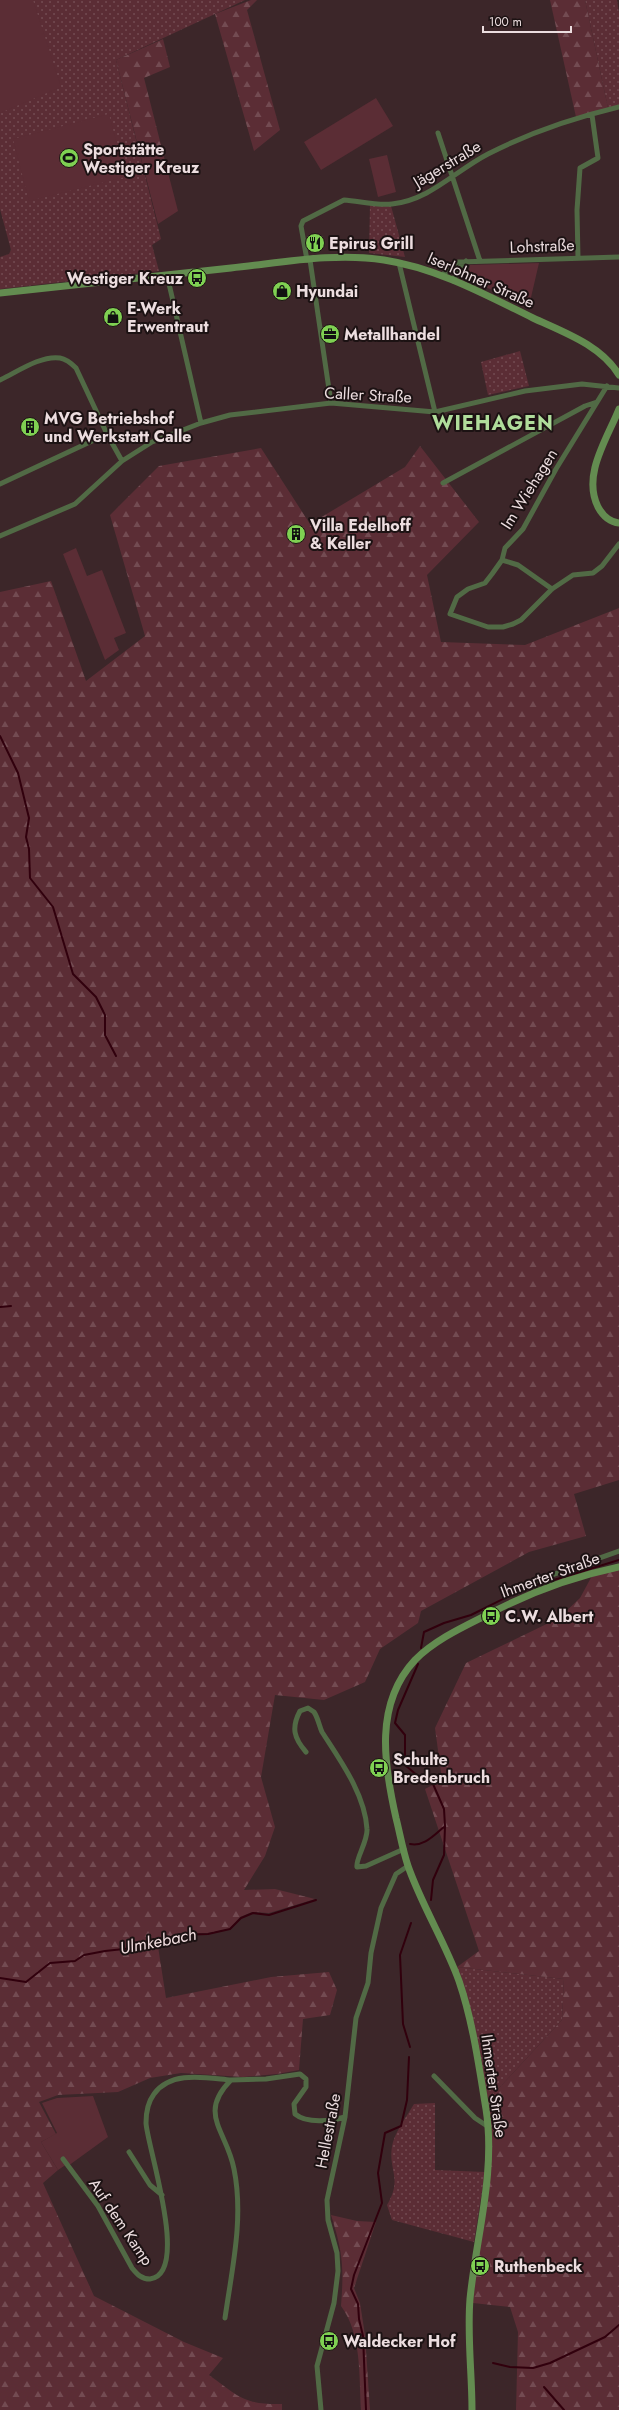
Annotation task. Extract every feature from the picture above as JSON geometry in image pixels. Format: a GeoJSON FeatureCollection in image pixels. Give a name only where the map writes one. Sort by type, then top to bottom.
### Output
{"type":"FeatureCollection","features":[{"type":"Feature","properties":{"kind":"main road","name":"Iserlohner Straße"},"geometry":{"type":"LineString","coordinates":[[0,293],[309,260],[360,258],[399,263],[442,276],[586,344],[603,355],[619,375]]}},
{"type":"Feature","properties":{"kind":"main road"},"geometry":{"type":"LineString","coordinates":[[619,409],[617,420],[597,462],[592,483],[593,494],[599,509],[610,520],[619,524]]}},
{"type":"Feature","properties":{"kind":"main road","name":"Ihmerter Straße"},"geometry":{"type":"LineString","coordinates":[[472,2410],[470,2302],[486,2186],[487,2126],[475,2046],[463,1994],[448,1952],[408,1866],[388,1782],[384,1746],[389,1707],[402,1678],[413,1662],[438,1641],[514,1601],[592,1573],[619,1567]]}},
{"type":"Feature","properties":{"kind":"street","name":"Jägerstraße"},"geometry":{"type":"LineString","coordinates":[[309,260],[301,226],[303,221],[344,200],[391,205],[412,200],[428,194],[486,155],[527,135],[619,107]]}},
{"type":"Feature","properties":{"kind":"street"},"geometry":{"type":"LineString","coordinates":[[578,258],[577,210],[580,168],[598,158],[592,115]]}},
{"type":"Feature","properties":{"kind":"street"},"geometry":{"type":"LineString","coordinates":[[438,133],[480,261]]}},
{"type":"Feature","properties":{"kind":"street","name":"Lohstraße"},"geometry":{"type":"LineString","coordinates":[[442,276],[452,265],[466,261],[619,257]]}},
{"type":"Feature","properties":{"kind":"street"},"geometry":{"type":"LineString","coordinates":[[309,260],[331,403]]}},
{"type":"Feature","properties":{"kind":"street"},"geometry":{"type":"LineString","coordinates":[[453,281],[458,269],[466,261]]}},
{"type":"Feature","properties":{"kind":"street"},"geometry":{"type":"LineString","coordinates":[[399,263],[435,412]]}},
{"type":"Feature","properties":{"kind":"street"},"geometry":{"type":"LineString","coordinates":[[167,275],[201,423]]}},
{"type":"Feature","properties":{"kind":"street"},"geometry":{"type":"LineString","coordinates":[[0,380],[48,359],[60,358],[67,360],[76,368],[107,434],[122,461]]}},
{"type":"Feature","properties":{"kind":"street","name":"Caller Straße"},"geometry":{"type":"LineString","coordinates":[[0,536],[57,513],[89,493],[122,461],[152,442],[201,423],[230,415],[331,403],[435,412],[525,391],[582,384],[619,388]]}},
{"type":"Feature","properties":{"kind":"street","name":"Im Wiehagen"},"geometry":{"type":"LineString","coordinates":[[552,589],[521,620],[503,627],[488,627],[450,614],[457,597],[468,589],[485,583],[502,560],[505,548],[523,529],[556,469],[607,386]]}},
{"type":"Feature","properties":{"kind":"street"},"geometry":{"type":"LineString","coordinates":[[443,483],[585,406],[597,402]]}},
{"type":"Feature","properties":{"kind":"street"},"geometry":{"type":"LineString","coordinates":[[0,484],[107,434]]}},
{"type":"Feature","properties":{"kind":"street"},"geometry":{"type":"LineString","coordinates":[[502,560],[518,565],[552,589],[573,576],[593,573],[602,566],[619,544]]}},
{"type":"Feature","properties":{"kind":"street","name":"Ihmerter Straße"},"geometry":{"type":"LineString","coordinates":[[510,1590],[619,1551]]}},
{"type":"Feature","properties":{"kind":"street"},"geometry":{"type":"LineString","coordinates":[[306,1752],[296,1738],[293,1729],[300,1711],[308,1708],[316,1714],[322,1732],[347,1770],[361,1806],[367,1831],[366,1842],[356,1862],[357,1867],[366,1866],[404,1849]]}},
{"type":"Feature","properties":{"kind":"street","name":"Hellestraße"},"geometry":{"type":"LineString","coordinates":[[321,2410],[317,2366],[334,2303],[338,2271],[337,2253],[328,2220],[327,2200],[345,2117],[356,2018],[368,1984],[375,1931],[394,1878],[398,1872],[408,1866]]}},
{"type":"Feature","properties":{"kind":"street","name":"Auf dem Kamp"},"geometry":{"type":"LineString","coordinates":[[63,2159],[98,2206],[132,2268],[144,2278],[152,2278],[160,2274],[165,2260],[166,2224],[162,2195],[147,2129],[148,2108],[152,2096],[163,2085],[179,2079],[201,2077],[231,2080],[266,2079],[300,2074],[306,2079],[306,2088],[294,2104],[295,2114],[304,2118],[322,2120],[345,2117]]}},
{"type":"Feature","properties":{"kind":"street"},"geometry":{"type":"LineString","coordinates":[[434,2076],[475,2118],[487,2126]]}},
{"type":"Feature","properties":{"kind":"street"},"geometry":{"type":"LineString","coordinates":[[225,2318],[235,2250],[237,2191],[232,2160],[214,2109],[220,2093],[231,2080]]}},
{"type":"Feature","properties":{"kind":"street"},"geometry":{"type":"LineString","coordinates":[[129,2152],[150,2185],[162,2195]]}},
{"type":"Feature","properties":{"kind":"green space"},"geometry":{"type":"Polygon","coordinates":[[[0,0],[245,0],[116,60],[161,239],[152,245],[159,271],[0,289],[0,257],[9,254],[11,250],[0,209],[0,0]]]}},
{"type":"Feature","properties":{"kind":"green space"},"geometry":{"type":"Polygon","coordinates":[[[0,0],[33,0],[61,87],[0,113],[0,0]]]}},
{"type":"Feature","properties":{"kind":"green space"},"geometry":{"type":"Polygon","coordinates":[[[251,0],[257,0],[247,10],[280,130],[254,151],[215,14],[251,0]]]}},
{"type":"Feature","properties":{"kind":"green space"},"geometry":{"type":"Polygon","coordinates":[[[550,0],[585,0],[608,108],[576,117],[550,0]]]}},
{"type":"Feature","properties":{"kind":"green space"},"geometry":{"type":"Polygon","coordinates":[[[585,0],[617,0],[619,13],[619,105],[608,108],[585,0]]]}},
{"type":"Feature","properties":{"kind":"green space"},"geometry":{"type":"Polygon","coordinates":[[[163,39],[170,67],[144,78],[163,153],[141,158],[116,60],[163,39]]]}},
{"type":"Feature","properties":{"kind":"green space"},"geometry":{"type":"Polygon","coordinates":[[[376,98],[393,126],[321,170],[304,142],[376,98]]]}},
{"type":"Feature","properties":{"kind":"green space","name":"Sportstätte Westiger Kreuz"},"geometry":{"type":"Polygon","coordinates":[[[109,114],[125,177],[29,201],[13,139],[109,114]]]}},
{"type":"Feature","properties":{"kind":"green space"},"geometry":{"type":"Polygon","coordinates":[[[163,153],[178,211],[158,224],[141,158],[163,153]]]}},
{"type":"Feature","properties":{"kind":"green space"},"geometry":{"type":"Polygon","coordinates":[[[387,155],[396,192],[378,197],[369,159],[387,155]]]}},
{"type":"Feature","properties":{"kind":"green space"},"geometry":{"type":"Polygon","coordinates":[[[370,205],[391,206],[405,257],[369,253],[370,205]]]}},
{"type":"Feature","properties":{"kind":"green space"},"geometry":{"type":"Polygon","coordinates":[[[539,263],[529,306],[467,279],[470,265],[539,263]]]}},
{"type":"Feature","properties":{"kind":"green space"},"geometry":{"type":"Polygon","coordinates":[[[520,351],[529,386],[488,395],[481,362],[520,351]]]}},
{"type":"Feature","properties":{"kind":"green space"},"geometry":{"type":"Polygon","coordinates":[[[420,446],[479,522],[427,575],[441,642],[525,645],[619,608],[619,1480],[574,1494],[586,1536],[529,1552],[421,1611],[418,1623],[380,1649],[365,1682],[324,1700],[275,1695],[261,1777],[275,1827],[265,1856],[244,1890],[275,1889],[315,1899],[269,1913],[252,1912],[240,1917],[229,1929],[208,1933],[178,1934],[157,1940],[166,1998],[271,1977],[329,1972],[337,1990],[330,2015],[303,2019],[299,2070],[277,2074],[243,2077],[181,2073],[150,2078],[118,2092],[58,2095],[39,2102],[56,2134],[41,2142],[58,2170],[43,2183],[94,2296],[184,2342],[223,2358],[209,2375],[242,2398],[259,2403],[282,2404],[282,2410],[0,2410],[0,592],[51,581],[86,681],[145,636],[110,515],[159,466],[261,448],[310,524],[405,467],[420,446]]]}},
{"type":"Feature","properties":{"kind":"green space"},"geometry":{"type":"Polygon","coordinates":[[[76,548],[87,576],[102,570],[126,633],[114,638],[119,650],[105,660],[63,554],[76,548]]]}},
{"type":"Feature","properties":{"kind":"green space"},"geometry":{"type":"Polygon","coordinates":[[[619,1568],[619,2410],[516,2410],[518,2332],[510,2307],[473,2303],[490,2134],[488,2100],[562,2020],[564,1979],[457,1967],[479,1951],[425,1789],[442,1780],[435,1728],[466,1663],[559,1618],[580,1598],[593,1574],[619,1568]]]}},
{"type":"Feature","properties":{"kind":"green space"},"geometry":{"type":"Polygon","coordinates":[[[457,1967],[564,1979],[562,2020],[488,2100],[474,2027],[457,1967]]]}},
{"type":"Feature","properties":{"kind":"green space"},"geometry":{"type":"Polygon","coordinates":[[[93,2096],[108,2137],[68,2166],[67,2164],[58,2170],[41,2142],[57,2133],[42,2103],[57,2098],[93,2096]]]}},
{"type":"Feature","properties":{"kind":"green space"},"geometry":{"type":"Polygon","coordinates":[[[435,2103],[435,2170],[485,2172],[474,2242],[392,2220],[387,2205],[392,2195],[395,2180],[391,2151],[397,2132],[414,2104],[435,2103]]]}},
{"type":"Feature","properties":{"kind":"green space"},"geometry":{"type":"Polygon","coordinates":[[[331,2215],[357,2221],[376,2222],[354,2288],[360,2303],[365,2335],[370,2410],[361,2410],[356,2343],[353,2329],[341,2306],[342,2260],[331,2215]]]}},
{"type":"Feature","properties":{"kind":"waterway"},"geometry":{"type":"LineString","coordinates":[[0,736],[18,773],[29,818],[26,837],[29,849],[30,878],[53,907],[73,974],[96,997],[105,1015],[105,1035],[116,1056]]}},
{"type":"Feature","properties":{"kind":"waterway"},"geometry":{"type":"LineString","coordinates":[[0,1307],[11,1306]]}},
{"type":"Feature","properties":{"kind":"waterway"},"geometry":{"type":"LineString","coordinates":[[421,1648],[424,1632],[444,1623],[471,1615],[521,1590],[619,1560]]}},
{"type":"Feature","properties":{"kind":"waterway"},"geometry":{"type":"LineString","coordinates":[[418,1664],[398,1710],[395,1723],[405,1735],[405,1765],[425,1782],[433,1784],[444,1809],[444,1855],[433,1880],[431,1900]]}},
{"type":"Feature","properties":{"kind":"waterway"},"geometry":{"type":"LineString","coordinates":[[410,1844],[420,1844],[433,1837],[444,1827]]}},
{"type":"Feature","properties":{"kind":"waterway","name":"Ulmkebach"},"geometry":{"type":"LineString","coordinates":[[0,1978],[26,1982],[50,1963],[75,1961],[84,1955],[133,1948],[178,1935],[208,1934],[230,1929],[241,1918],[253,1913],[269,1915],[316,1900]]}},
{"type":"Feature","properties":{"kind":"waterway"},"geometry":{"type":"LineString","coordinates":[[410,2047],[403,2024],[400,1955],[411,1923]]}},
{"type":"Feature","properties":{"kind":"waterway"},"geometry":{"type":"LineString","coordinates":[[366,2410],[363,2336],[359,2319],[358,2304],[351,2289],[354,2275],[382,2203],[378,2173],[385,2133],[401,2126],[407,2100],[409,2057]]}},
{"type":"Feature","properties":{"kind":"waterway"},"geometry":{"type":"LineString","coordinates":[[493,2363],[510,2367],[533,2368],[550,2363],[605,2337],[619,2325]]}},
{"type":"Feature","properties":{"kind":"waterway"},"geometry":{"type":"LineString","coordinates":[[544,2387],[564,2410]]}},
{"type":"Feature","properties":{"kind":"place","name":"Sportstätte Westiger Kreuz"},"geometry":{"type":"Point","coordinates":[69,158]}},
{"type":"Feature","properties":{"kind":"place","name":"Epirus Grill"},"geometry":{"type":"Point","coordinates":[315,243]}},
{"type":"Feature","properties":{"kind":"place","name":"Westiger Kreuz"},"geometry":{"type":"Point","coordinates":[197,278]}},
{"type":"Feature","properties":{"kind":"place","name":"Hyundai"},"geometry":{"type":"Point","coordinates":[282,291]}},
{"type":"Feature","properties":{"kind":"place","name":"E-Werk Erwentraut"},"geometry":{"type":"Point","coordinates":[113,317]}},
{"type":"Feature","properties":{"kind":"place","name":"Metallhandel"},"geometry":{"type":"Point","coordinates":[330,334]}},
{"type":"Feature","properties":{"kind":"place","name":"MVG Betriebshof und Werkstatt Calle"},"geometry":{"type":"Point","coordinates":[30,427]}},
{"type":"Feature","properties":{"kind":"place","name":"Villa Edelhoff & Keller"},"geometry":{"type":"Point","coordinates":[296,534]}},
{"type":"Feature","properties":{"kind":"place","name":"C.W. Albert"},"geometry":{"type":"Point","coordinates":[491,1616]}},
{"type":"Feature","properties":{"kind":"place","name":"Schulte Bredenbruch"},"geometry":{"type":"Point","coordinates":[379,1768]}},
{"type":"Feature","properties":{"kind":"place","name":"Ruthenbeck"},"geometry":{"type":"Point","coordinates":[480,2266]}},
{"type":"Feature","properties":{"kind":"place","name":"Waldecker Hof"},"geometry":{"type":"Point","coordinates":[329,2341]}},
{"type":"Feature","properties":{"kind":"district","name":"WIEHAGEN"},"geometry":{"type":"Point","coordinates":[493,423]}}]}
